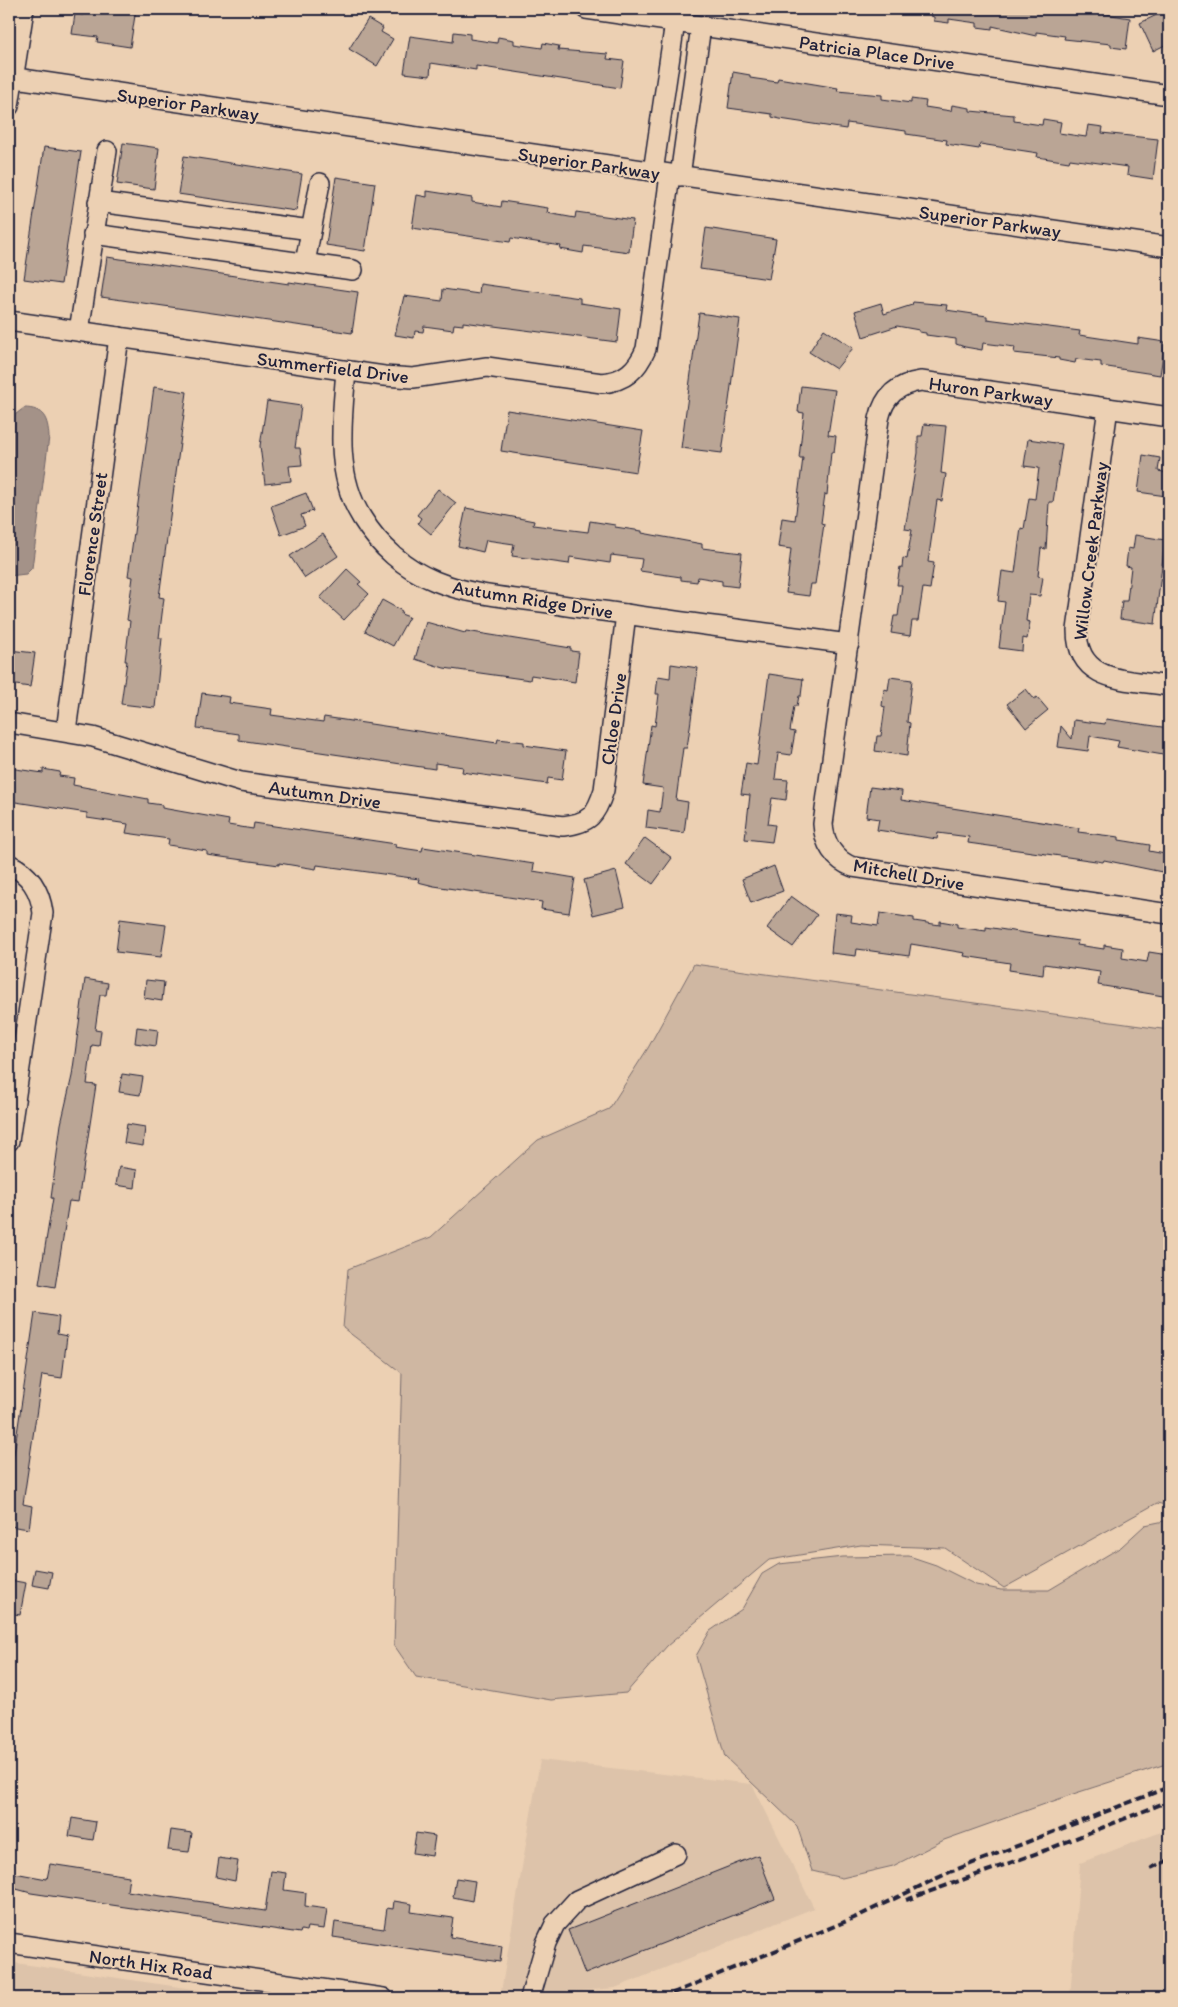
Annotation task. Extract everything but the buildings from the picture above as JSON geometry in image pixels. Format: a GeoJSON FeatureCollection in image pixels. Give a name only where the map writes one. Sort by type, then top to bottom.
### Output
{"type":"FeatureCollection","features":[{"type":"Feature","properties":{"kind":"street"},"geometry":{"type":"LineString","coordinates":[[9,106],[11,78],[24,9]]}},
{"type":"Feature","properties":{"kind":"street","name":"Patricia Place Drive"},"geometry":{"type":"LineString","coordinates":[[586,9],[1169,95]]}},
{"type":"Feature","properties":{"kind":"street"},"geometry":{"type":"LineString","coordinates":[[668,174],[676,22]]}},
{"type":"Feature","properties":{"kind":"street"},"geometry":{"type":"LineString","coordinates":[[668,174],[701,26]]}},
{"type":"Feature","properties":{"kind":"street","name":"Superior Parkway"},"geometry":{"type":"LineString","coordinates":[[11,78],[1169,247]]}},
{"type":"Feature","properties":{"kind":"street"},"geometry":{"type":"LineString","coordinates":[[79,331],[98,202],[108,151]]}},
{"type":"Feature","properties":{"kind":"street","name":"Summerfield Drive"},"geometry":{"type":"LineString","coordinates":[[9,321],[346,371],[413,378],[487,367],[602,383],[613,382],[634,371],[646,349],[668,174]]}},
{"type":"Feature","properties":{"kind":"street"},"geometry":{"type":"LineString","coordinates":[[305,263],[320,183]]}},
{"type":"Feature","properties":{"kind":"street"},"geometry":{"type":"LineString","coordinates":[[98,202],[311,230]]}},
{"type":"Feature","properties":{"kind":"street"},"geometry":{"type":"LineString","coordinates":[[93,234],[353,270]]}},
{"type":"Feature","properties":{"kind":"street","name":"Florence Street"},"geometry":{"type":"LineString","coordinates":[[66,731],[119,337]]}},
{"type":"Feature","properties":{"kind":"street","name":"Autumn Ridge Drive"},"geometry":{"type":"LineString","coordinates":[[346,371],[341,428],[347,484],[361,518],[383,546],[396,558],[420,574],[451,587],[626,614],[848,644]]}},
{"type":"Feature","properties":{"kind":"street","name":"Huron Parkway"},"geometry":{"type":"LineString","coordinates":[[848,644],[879,419],[883,404],[891,394],[901,387],[921,381],[1169,417]]}},
{"type":"Feature","properties":{"kind":"street","name":"Willow Creek Parkway"},"geometry":{"type":"LineString","coordinates":[[1108,408],[1077,630],[1077,645],[1085,663],[1102,674],[1169,686]]}},
{"type":"Feature","properties":{"kind":"street","name":"Chloe Drive"},"geometry":{"type":"LineString","coordinates":[[589,819],[599,806],[604,790],[626,614]]}},
{"type":"Feature","properties":{"kind":"street","name":"Mitchell Drive"},"geometry":{"type":"LineString","coordinates":[[848,644],[824,824],[828,845],[842,861],[853,867],[1169,914]]}},
{"type":"Feature","properties":{"kind":"street","name":"Autumn Drive"},"geometry":{"type":"LineString","coordinates":[[9,723],[66,731],[241,782],[563,826],[582,823],[589,819]]}},
{"type":"Feature","properties":{"kind":"street"},"geometry":{"type":"LineString","coordinates":[[9,864],[27,874],[34,884],[42,900],[43,923],[9,1141]]}},
{"type":"Feature","properties":{"kind":"street"},"geometry":{"type":"LineString","coordinates":[[530,1998],[546,1943],[555,1924],[577,1900],[676,1854]]}},
{"type":"Feature","properties":{"kind":"street","name":"North Hix Road"},"geometry":{"type":"LineString","coordinates":[[9,1943],[383,1998]]}},
{"type":"Feature","properties":{"kind":"shaded area"},"geometry":{"type":"Polygon","coordinates":[[[24,408],[36,410],[44,416],[49,437],[32,568],[26,574],[9,576],[9,423],[24,408]]]}},
{"type":"Feature","properties":{"kind":"shaded area"},"geometry":{"type":"Polygon","coordinates":[[[694,964],[1169,1030],[1169,1506],[1157,1503],[1004,1588],[945,1548],[861,1545],[769,1560],[667,1646],[626,1693],[551,1700],[416,1677],[394,1645],[402,1373],[343,1328],[348,1269],[431,1237],[538,1140],[609,1109],[648,1048],[694,964]]]}},
{"type":"Feature","properties":{"kind":"shaded area"},"geometry":{"type":"Polygon","coordinates":[[[1169,1520],[1169,1763],[1073,1794],[944,1840],[893,1866],[842,1878],[812,1871],[797,1826],[725,1757],[696,1656],[710,1631],[742,1609],[762,1574],[779,1564],[843,1557],[909,1556],[936,1565],[976,1585],[1001,1590],[1049,1590],[1121,1547],[1145,1525],[1169,1520]]]}},
{"type":"Feature","properties":{"kind":"shaded area"},"geometry":{"type":"Polygon","coordinates":[[[540,1760],[752,1784],[814,1908],[615,1988],[500,1998],[540,1760]]]}},
{"type":"Feature","properties":{"kind":"shaded area"},"geometry":{"type":"Polygon","coordinates":[[[1169,1829],[1169,1998],[1070,1998],[1080,1863],[1169,1829]]]}},
{"type":"Feature","properties":{"kind":"shaded area"},"geometry":{"type":"Polygon","coordinates":[[[9,1962],[254,1998],[9,1998],[9,1962]]]}},
{"type":"Feature","properties":{"kind":"railway"},"geometry":{"type":"LineString","coordinates":[[661,1998],[854,1918],[950,1872],[1169,1787]]}},
{"type":"Feature","properties":{"kind":"railway"},"geometry":{"type":"LineString","coordinates":[[906,1900],[1046,1850],[1169,1801]]}},
{"type":"Feature","properties":{"kind":"railway"},"geometry":{"type":"LineString","coordinates":[[1151,1868],[1169,1860]]}}]}
